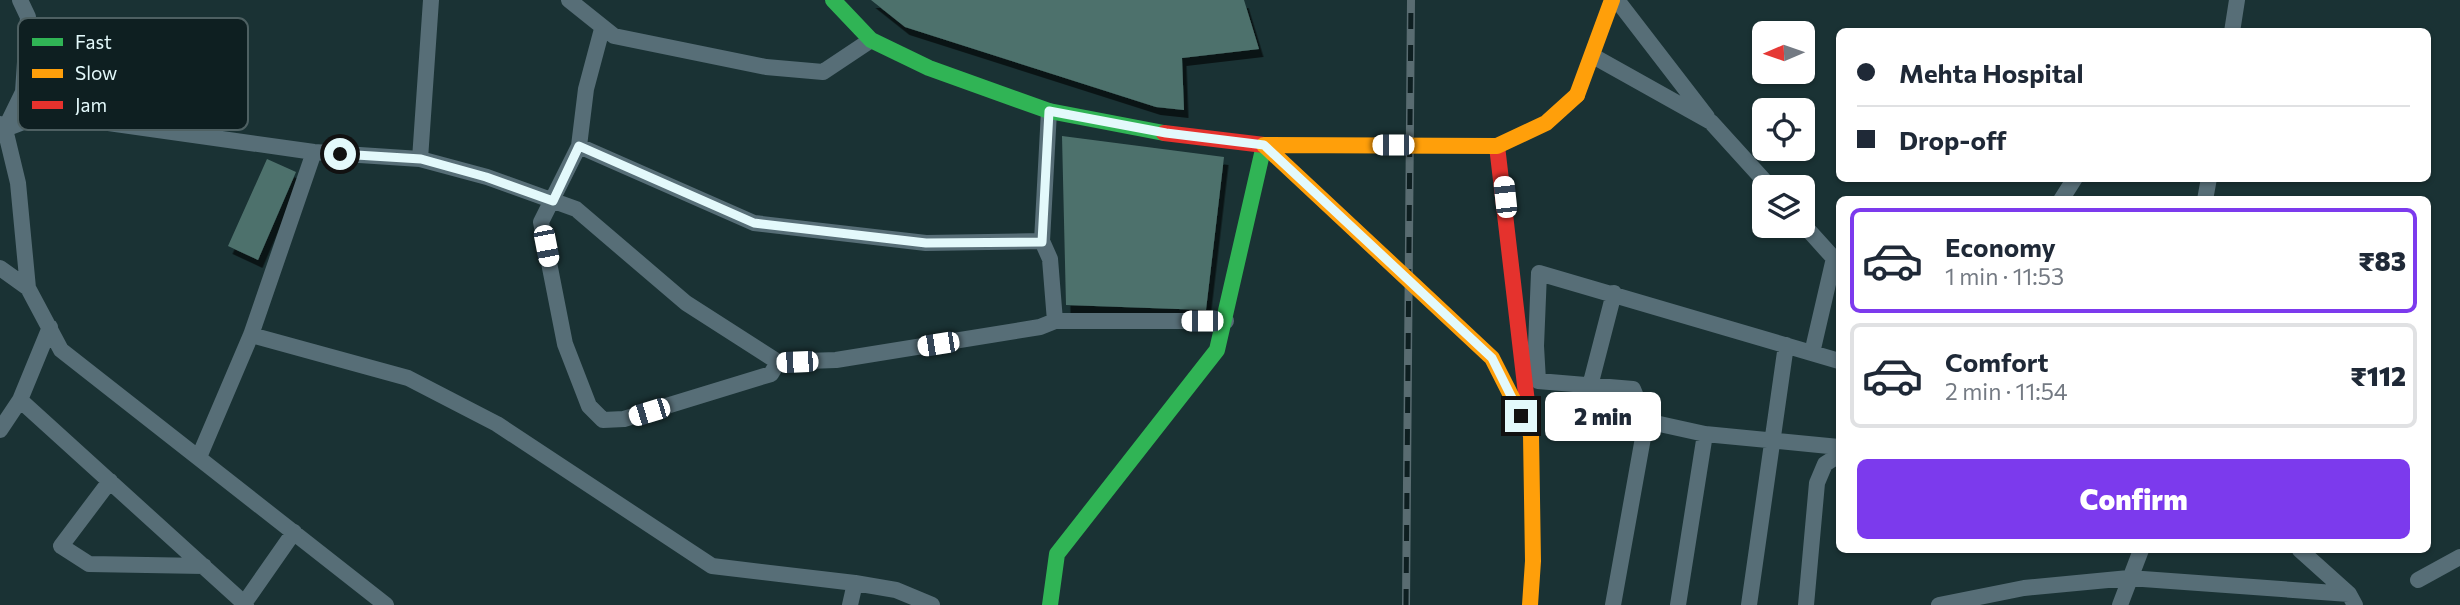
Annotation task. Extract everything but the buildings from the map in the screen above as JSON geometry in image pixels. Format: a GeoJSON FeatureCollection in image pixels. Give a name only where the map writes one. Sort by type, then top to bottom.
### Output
{"type":"FeatureCollection","features":[{"type":"Feature","properties":{"kind":"main road"},"geometry":{"type":"LineString","coordinates":[[833,0],[871,40],[929,68],[1049,111],[1166,133],[1264,145],[1497,146],[1546,123],[1577,95],[1615,0]]}},
{"type":"Feature","properties":{"kind":"main road"},"geometry":{"type":"LineString","coordinates":[[1050,605],[1057,554],[1217,350],[1226,321],[1264,145]]}},
{"type":"Feature","properties":{"kind":"main road"},"geometry":{"type":"LineString","coordinates":[[1264,145],[1492,358],[1531,435]]}},
{"type":"Feature","properties":{"kind":"main road"},"geometry":{"type":"LineString","coordinates":[[1497,146],[1502,170],[1531,435],[1533,561],[1530,605]]}},
{"type":"Feature","properties":{"kind":"street"},"geometry":{"type":"LineString","coordinates":[[20,0],[28,18]]}},
{"type":"Feature","properties":{"kind":"street"},"geometry":{"type":"LineString","coordinates":[[421,159],[431,0]]}},
{"type":"Feature","properties":{"kind":"street"},"geometry":{"type":"LineString","coordinates":[[569,0],[614,36],[753,64],[823,72],[871,40]]}},
{"type":"Feature","properties":{"kind":"street"},"geometry":{"type":"LineString","coordinates":[[1615,0],[1711,122],[1759,175]]}},
{"type":"Feature","properties":{"kind":"street"},"geometry":{"type":"LineString","coordinates":[[2233,28],[2237,0]]}},
{"type":"Feature","properties":{"kind":"street"},"geometry":{"type":"LineString","coordinates":[[602,29],[586,89],[579,146],[541,222],[565,344],[589,406],[603,420],[624,419],[771,374],[778,362]]}},
{"type":"Feature","properties":{"kind":"street"},"geometry":{"type":"LineString","coordinates":[[1593,56],[1711,122]]}},
{"type":"Feature","properties":{"kind":"street"},"geometry":{"type":"LineString","coordinates":[[18,101],[3,127],[19,183],[28,288],[61,350],[386,605]]}},
{"type":"Feature","properties":{"kind":"street"},"geometry":{"type":"LineString","coordinates":[[1049,111],[1042,242],[1050,258],[1055,321]]}},
{"type":"Feature","properties":{"kind":"street"},"geometry":{"type":"LineString","coordinates":[[158,130],[314,152],[421,159],[486,177],[576,209],[686,303],[778,362],[836,360],[1040,327],[1055,321],[1226,321]]}},
{"type":"Feature","properties":{"kind":"street"},"geometry":{"type":"LineString","coordinates":[[579,146],[754,223],[926,243],[1042,242]]}},
{"type":"Feature","properties":{"kind":"street"},"geometry":{"type":"LineString","coordinates":[[199,457],[251,335],[314,152]]}},
{"type":"Feature","properties":{"kind":"street"},"geometry":{"type":"LineString","coordinates":[[1815,237],[1836,260]]}},
{"type":"Feature","properties":{"kind":"street"},"geometry":{"type":"LineString","coordinates":[[1812,353],[1836,265]]}},
{"type":"Feature","properties":{"kind":"street"},"geometry":{"type":"LineString","coordinates":[[0,268],[28,288]]}},
{"type":"Feature","properties":{"kind":"street"},"geometry":{"type":"LineString","coordinates":[[1613,605],[1646,421],[1633,389],[1538,381],[1536,346],[1539,273],[1836,360]]}},
{"type":"Feature","properties":{"kind":"street"},"geometry":{"type":"LineString","coordinates":[[1590,386],[1614,293]]}},
{"type":"Feature","properties":{"kind":"street"},"geometry":{"type":"LineString","coordinates":[[0,430],[20,400],[50,327]]}},
{"type":"Feature","properties":{"kind":"street"},"geometry":{"type":"LineString","coordinates":[[251,335],[408,378],[497,424],[712,566],[897,590],[932,605]]}},
{"type":"Feature","properties":{"kind":"street"},"geometry":{"type":"LineString","coordinates":[[1749,605],[1786,345]]}},
{"type":"Feature","properties":{"kind":"street"},"geometry":{"type":"LineString","coordinates":[[20,400],[244,604],[294,532]]}},
{"type":"Feature","properties":{"kind":"street"},"geometry":{"type":"LineString","coordinates":[[1646,421],[1705,434],[1836,447]]}},
{"type":"Feature","properties":{"kind":"street"},"geometry":{"type":"LineString","coordinates":[[1678,605],[1705,434]]}},
{"type":"Feature","properties":{"kind":"street"},"geometry":{"type":"LineString","coordinates":[[1806,605],[1816,483],[1825,464],[1836,456]]}},
{"type":"Feature","properties":{"kind":"street"},"geometry":{"type":"LineString","coordinates":[[110,481],[61,546],[89,564],[204,566]]}},
{"type":"Feature","properties":{"kind":"street"},"geometry":{"type":"LineString","coordinates":[[2120,605],[2140,553]]}},
{"type":"Feature","properties":{"kind":"street"},"geometry":{"type":"LineString","coordinates":[[2303,553],[2352,599]]}},
{"type":"Feature","properties":{"kind":"street"},"geometry":{"type":"LineString","coordinates":[[2418,580],[2460,557]]}},
{"type":"Feature","properties":{"kind":"street"},"geometry":{"type":"LineString","coordinates":[[1939,605],[2024,588],[2129,578],[2352,599]]}},
{"type":"Feature","properties":{"kind":"street"},"geometry":{"type":"LineString","coordinates":[[850,605],[855,583]]}},
{"type":"Feature","properties":{"kind":"railway"},"geometry":{"type":"LineString","coordinates":[[1406,605],[1411,0]]}},
{"type":"Feature","properties":{"kind":"traffic: fast"},"geometry":{"type":"LineString","coordinates":[[833,0],[871,40],[929,68],[1049,111],[1164,133]]}},
{"type":"Feature","properties":{"kind":"traffic: fast"},"geometry":{"type":"LineString","coordinates":[[1050,605],[1057,554],[1217,350],[1264,145]]}},
{"type":"Feature","properties":{"kind":"traffic: slow"},"geometry":{"type":"LineString","coordinates":[[1577,95],[1612,0]]}},
{"type":"Feature","properties":{"kind":"traffic: slow"},"geometry":{"type":"LineString","coordinates":[[1264,145],[1497,146],[1546,123],[1577,95]]}},
{"type":"Feature","properties":{"kind":"traffic: slow"},"geometry":{"type":"LineString","coordinates":[[1264,145],[1492,358],[1531,435],[1533,561],[1530,605]]}},
{"type":"Feature","properties":{"kind":"traffic: jam"},"geometry":{"type":"LineString","coordinates":[[1164,133],[1264,145]]}},
{"type":"Feature","properties":{"kind":"traffic: jam"},"geometry":{"type":"LineString","coordinates":[[1497,146],[1530,428]]}},
{"type":"Feature","properties":{"kind":"route"},"geometry":{"type":"LineString","coordinates":[[340,154],[421,159],[486,177],[553,201],[579,146],[754,223],[926,243],[1042,242],[1049,111],[1166,133],[1264,145],[1492,358],[1521,416]]}}]}
